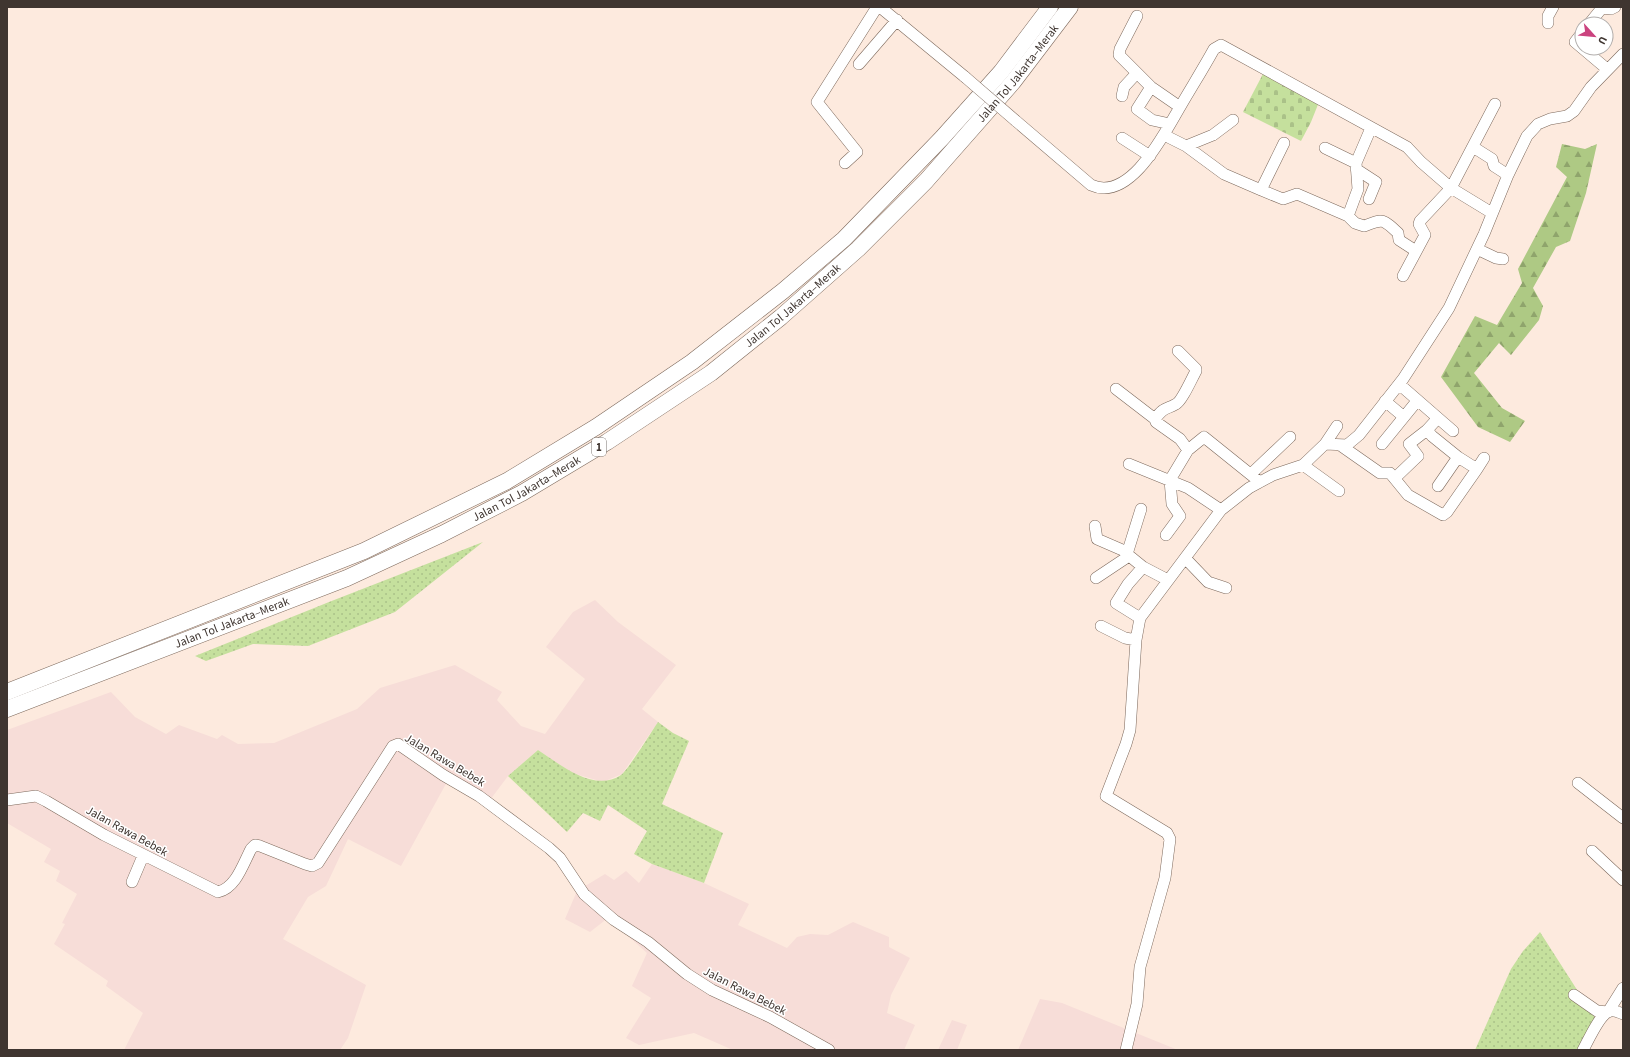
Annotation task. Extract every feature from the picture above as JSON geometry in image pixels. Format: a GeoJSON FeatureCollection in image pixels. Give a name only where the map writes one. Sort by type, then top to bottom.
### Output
{"type":"FeatureCollection","features":[{"type":"Feature","properties":{"kind":"highway","name":"Jalan Tol Jakarta–Merak"},"geometry":{"type":"LineString","coordinates":[[7,692],[364,551],[507,481],[596,427],[692,362],[783,291],[844,239],[942,138],[991,83],[1050,7]]}},
{"type":"Feature","properties":{"kind":"highway","name":"Jalan Tol Jakarta–Merak"},"geometry":{"type":"LineString","coordinates":[[7,708],[348,578],[442,534],[515,496],[607,442],[711,373],[780,318],[858,249],[926,181],[1008,88],[1070,7]]}},
{"type":"Feature","properties":{"kind":"street"},"geometry":{"type":"LineString","coordinates":[[846,163],[857,152],[817,102],[877,7]]}},
{"type":"Feature","properties":{"kind":"street"},"geometry":{"type":"LineString","coordinates":[[880,7],[1096,188],[1110,188],[1124,181],[1134,174],[1150,156],[1164,135],[1214,49],[1221,45],[1407,147],[1421,162],[1451,188],[1492,213]]}},
{"type":"Feature","properties":{"kind":"street"},"geometry":{"type":"LineString","coordinates":[[1548,23],[1548,16],[1553,7]]}},
{"type":"Feature","properties":{"kind":"street"},"geometry":{"type":"LineString","coordinates":[[1595,16],[1602,8],[1611,9],[1614,7]]}},
{"type":"Feature","properties":{"kind":"street"},"geometry":{"type":"LineString","coordinates":[[1137,16],[1118,52],[1121,59],[1151,87],[1180,107]]}},
{"type":"Feature","properties":{"kind":"street"},"geometry":{"type":"LineString","coordinates":[[859,64],[897,20]]}},
{"type":"Feature","properties":{"kind":"street"},"geometry":{"type":"LineString","coordinates":[[1325,444],[1346,445],[1354,440],[1399,384],[1449,308],[1477,249],[1522,143],[1538,124],[1550,119],[1567,116],[1574,111],[1590,87],[1623,54]]}},
{"type":"Feature","properties":{"kind":"street"},"geometry":{"type":"LineString","coordinates":[[1592,56],[1608,68]]}},
{"type":"Feature","properties":{"kind":"street"},"geometry":{"type":"LineString","coordinates":[[1122,96],[1124,87],[1136,74]]}},
{"type":"Feature","properties":{"kind":"street"},"geometry":{"type":"LineString","coordinates":[[1151,87],[1137,109],[1152,120],[1170,124]]}},
{"type":"Feature","properties":{"kind":"street"},"geometry":{"type":"LineString","coordinates":[[1403,276],[1426,234],[1420,224],[1420,221],[1451,188],[1495,104]]}},
{"type":"Feature","properties":{"kind":"street"},"geometry":{"type":"LineString","coordinates":[[1186,146],[1213,135],[1233,120]]}},
{"type":"Feature","properties":{"kind":"street"},"geometry":{"type":"LineString","coordinates":[[1348,216],[1358,189],[1356,166],[1371,128]]}},
{"type":"Feature","properties":{"kind":"street"},"geometry":{"type":"LineString","coordinates":[[1164,135],[1186,146],[1224,174],[1283,199],[1298,195],[1348,216],[1356,224],[1364,226],[1379,221],[1384,221],[1398,233],[1399,240],[1416,252]]}},
{"type":"Feature","properties":{"kind":"street"},"geometry":{"type":"LineString","coordinates":[[1122,138],[1150,156]]}},
{"type":"Feature","properties":{"kind":"street"},"geometry":{"type":"LineString","coordinates":[[1261,190],[1284,143]]}},
{"type":"Feature","properties":{"kind":"street"},"geometry":{"type":"LineString","coordinates":[[1473,147],[1492,159],[1494,166],[1508,175]]}},
{"type":"Feature","properties":{"kind":"street"},"geometry":{"type":"LineString","coordinates":[[1325,148],[1356,166],[1376,182],[1369,199]]}},
{"type":"Feature","properties":{"kind":"street"},"geometry":{"type":"LineString","coordinates":[[1477,249],[1496,258],[1503,259]]}},
{"type":"Feature","properties":{"kind":"street"},"geometry":{"type":"LineString","coordinates":[[1155,419],[1166,407],[1177,403],[1196,371],[1178,351]]}},
{"type":"Feature","properties":{"kind":"street"},"geometry":{"type":"LineString","coordinates":[[1399,384],[1453,431]]}},
{"type":"Feature","properties":{"kind":"street"},"geometry":{"type":"LineString","coordinates":[[1116,389],[1155,419],[1162,427],[1180,439],[1188,450]]}},
{"type":"Feature","properties":{"kind":"street"},"geometry":{"type":"LineString","coordinates":[[1385,401],[1404,417]]}},
{"type":"Feature","properties":{"kind":"street"},"geometry":{"type":"LineString","coordinates":[[1382,444],[1417,401]]}},
{"type":"Feature","properties":{"kind":"street"},"geometry":{"type":"LineString","coordinates":[[1396,478],[1418,456],[1409,444],[1427,430],[1438,418]]}},
{"type":"Feature","properties":{"kind":"street"},"geometry":{"type":"LineString","coordinates":[[1126,1050],[1137,1004],[1140,967],[1165,878],[1170,837],[1167,833],[1106,796],[1130,730],[1136,640],[1140,618],[1221,510],[1240,493],[1260,482],[1273,475],[1303,465],[1325,444],[1337,426]]}},
{"type":"Feature","properties":{"kind":"street"},"geometry":{"type":"LineString","coordinates":[[1427,430],[1458,458],[1477,469]]}},
{"type":"Feature","properties":{"kind":"street"},"geometry":{"type":"LineString","coordinates":[[1166,535],[1180,518],[1172,504],[1170,480],[1188,450],[1204,437],[1260,482]]}},
{"type":"Feature","properties":{"kind":"street"},"geometry":{"type":"LineString","coordinates":[[1251,474],[1290,437]]}},
{"type":"Feature","properties":{"kind":"street"},"geometry":{"type":"LineString","coordinates":[[1340,445],[1380,473],[1390,473],[1396,478],[1402,490],[1408,495],[1443,515],[1448,512],[1484,458]]}},
{"type":"Feature","properties":{"kind":"street"},"geometry":{"type":"LineString","coordinates":[[1438,486],[1458,458]]}},
{"type":"Feature","properties":{"kind":"street"},"geometry":{"type":"LineString","coordinates":[[1129,464],[1188,488],[1221,510]]}},
{"type":"Feature","properties":{"kind":"street"},"geometry":{"type":"LineString","coordinates":[[1303,465],[1340,491]]}},
{"type":"Feature","properties":{"kind":"street"},"geometry":{"type":"LineString","coordinates":[[1096,578],[1128,554],[1141,509]]}},
{"type":"Feature","properties":{"kind":"street"},"geometry":{"type":"LineString","coordinates":[[1094,526],[1097,540],[1128,554],[1143,567],[1168,580]]}},
{"type":"Feature","properties":{"kind":"street"},"geometry":{"type":"LineString","coordinates":[[1185,558],[1208,582],[1226,588]]}},
{"type":"Feature","properties":{"kind":"street"},"geometry":{"type":"LineString","coordinates":[[1140,618],[1116,603],[1128,584],[1143,567]]}},
{"type":"Feature","properties":{"kind":"street"},"geometry":{"type":"LineString","coordinates":[[1101,626],[1121,636],[1136,640]]}},
{"type":"Feature","properties":{"kind":"street","name":"Jalan Rawa Bebek"},"geometry":{"type":"LineString","coordinates":[[7,800],[36,796],[53,804],[104,835],[143,856],[218,892],[226,890],[231,886],[250,849],[255,846],[312,866],[318,863],[324,856],[375,771],[393,746],[398,744],[443,775],[479,796],[549,848],[560,858],[581,891],[614,920],[648,942],[687,974],[712,990],[770,1017],[829,1050]]}},
{"type":"Feature","properties":{"kind":"street"},"geometry":{"type":"LineString","coordinates":[[1578,783],[1623,818]]}},
{"type":"Feature","properties":{"kind":"street"},"geometry":{"type":"LineString","coordinates":[[1592,850],[1623,880]]}},
{"type":"Feature","properties":{"kind":"street"},"geometry":{"type":"LineString","coordinates":[[132,882],[143,856]]}},
{"type":"Feature","properties":{"kind":"street"},"geometry":{"type":"LineString","coordinates":[[1583,1050],[1600,1021],[1608,1012],[1623,988]]}},
{"type":"Feature","properties":{"kind":"street"},"geometry":{"type":"LineString","coordinates":[[1574,995],[1597,1011],[1614,1011],[1623,1014]]}},
{"type":"Feature","properties":{"kind":"shaded area"},"geometry":{"type":"Polygon","coordinates":[[[595,600],[618,622],[676,665],[642,709],[658,722],[622,774],[603,782],[572,773],[538,750],[508,776],[487,804],[448,780],[401,866],[348,839],[326,886],[308,897],[283,939],[366,985],[348,1038],[340,1050],[124,1050],[143,1013],[106,986],[108,981],[54,944],[65,924],[62,923],[77,894],[56,881],[60,871],[44,862],[51,849],[7,823],[7,730],[111,692],[135,717],[166,734],[179,725],[217,739],[222,735],[238,744],[274,743],[357,709],[380,688],[455,665],[502,692],[497,700],[521,726],[545,734],[585,679],[546,647],[573,612],[595,600]]]}},
{"type":"Feature","properties":{"kind":"shaded area"},"geometry":{"type":"Polygon","coordinates":[[[652,864],[704,883],[749,904],[738,925],[787,948],[797,937],[810,934],[828,935],[853,922],[889,937],[889,947],[910,958],[891,995],[887,1013],[915,1025],[904,1050],[733,1050],[694,1033],[639,1045],[626,1038],[651,998],[632,986],[647,953],[608,918],[590,932],[565,919],[577,891],[605,874],[614,880],[626,871],[639,883],[652,864]]]}},
{"type":"Feature","properties":{"kind":"shaded area"},"geometry":{"type":"Polygon","coordinates":[[[1040,999],[1062,1003],[1178,1050],[1018,1050],[1040,999]]]}},
{"type":"Feature","properties":{"kind":"shaded area"},"geometry":{"type":"Polygon","coordinates":[[[952,1020],[967,1025],[957,1050],[938,1050],[952,1020]]]}},
{"type":"Feature","properties":{"kind":"green space"},"geometry":{"type":"Polygon","coordinates":[[[1264,72],[1319,102],[1301,141],[1243,112],[1264,72]]]}},
{"type":"Feature","properties":{"kind":"green space"},"geometry":{"type":"Polygon","coordinates":[[[1562,144],[1585,149],[1597,144],[1586,193],[1570,241],[1556,247],[1533,288],[1543,306],[1539,320],[1511,355],[1499,343],[1474,373],[1502,408],[1525,421],[1510,442],[1478,427],[1441,377],[1475,316],[1497,325],[1522,283],[1518,269],[1567,177],[1556,167],[1562,144]]]}},
{"type":"Feature","properties":{"kind":"green space"},"geometry":{"type":"Polygon","coordinates":[[[483,542],[395,612],[308,646],[253,644],[206,661],[195,656],[329,602],[483,542]]]}},
{"type":"Feature","properties":{"kind":"green space"},"geometry":{"type":"Polygon","coordinates":[[[658,722],[673,733],[689,741],[662,804],[723,833],[704,883],[652,864],[634,854],[647,831],[608,805],[600,821],[583,813],[567,832],[508,776],[538,750],[578,775],[600,781],[611,780],[624,772],[658,722]]]}},
{"type":"Feature","properties":{"kind":"green space"},"geometry":{"type":"Polygon","coordinates":[[[1540,932],[1597,1021],[1579,1050],[1475,1050],[1511,969],[1523,951],[1540,932]]]}}]}
